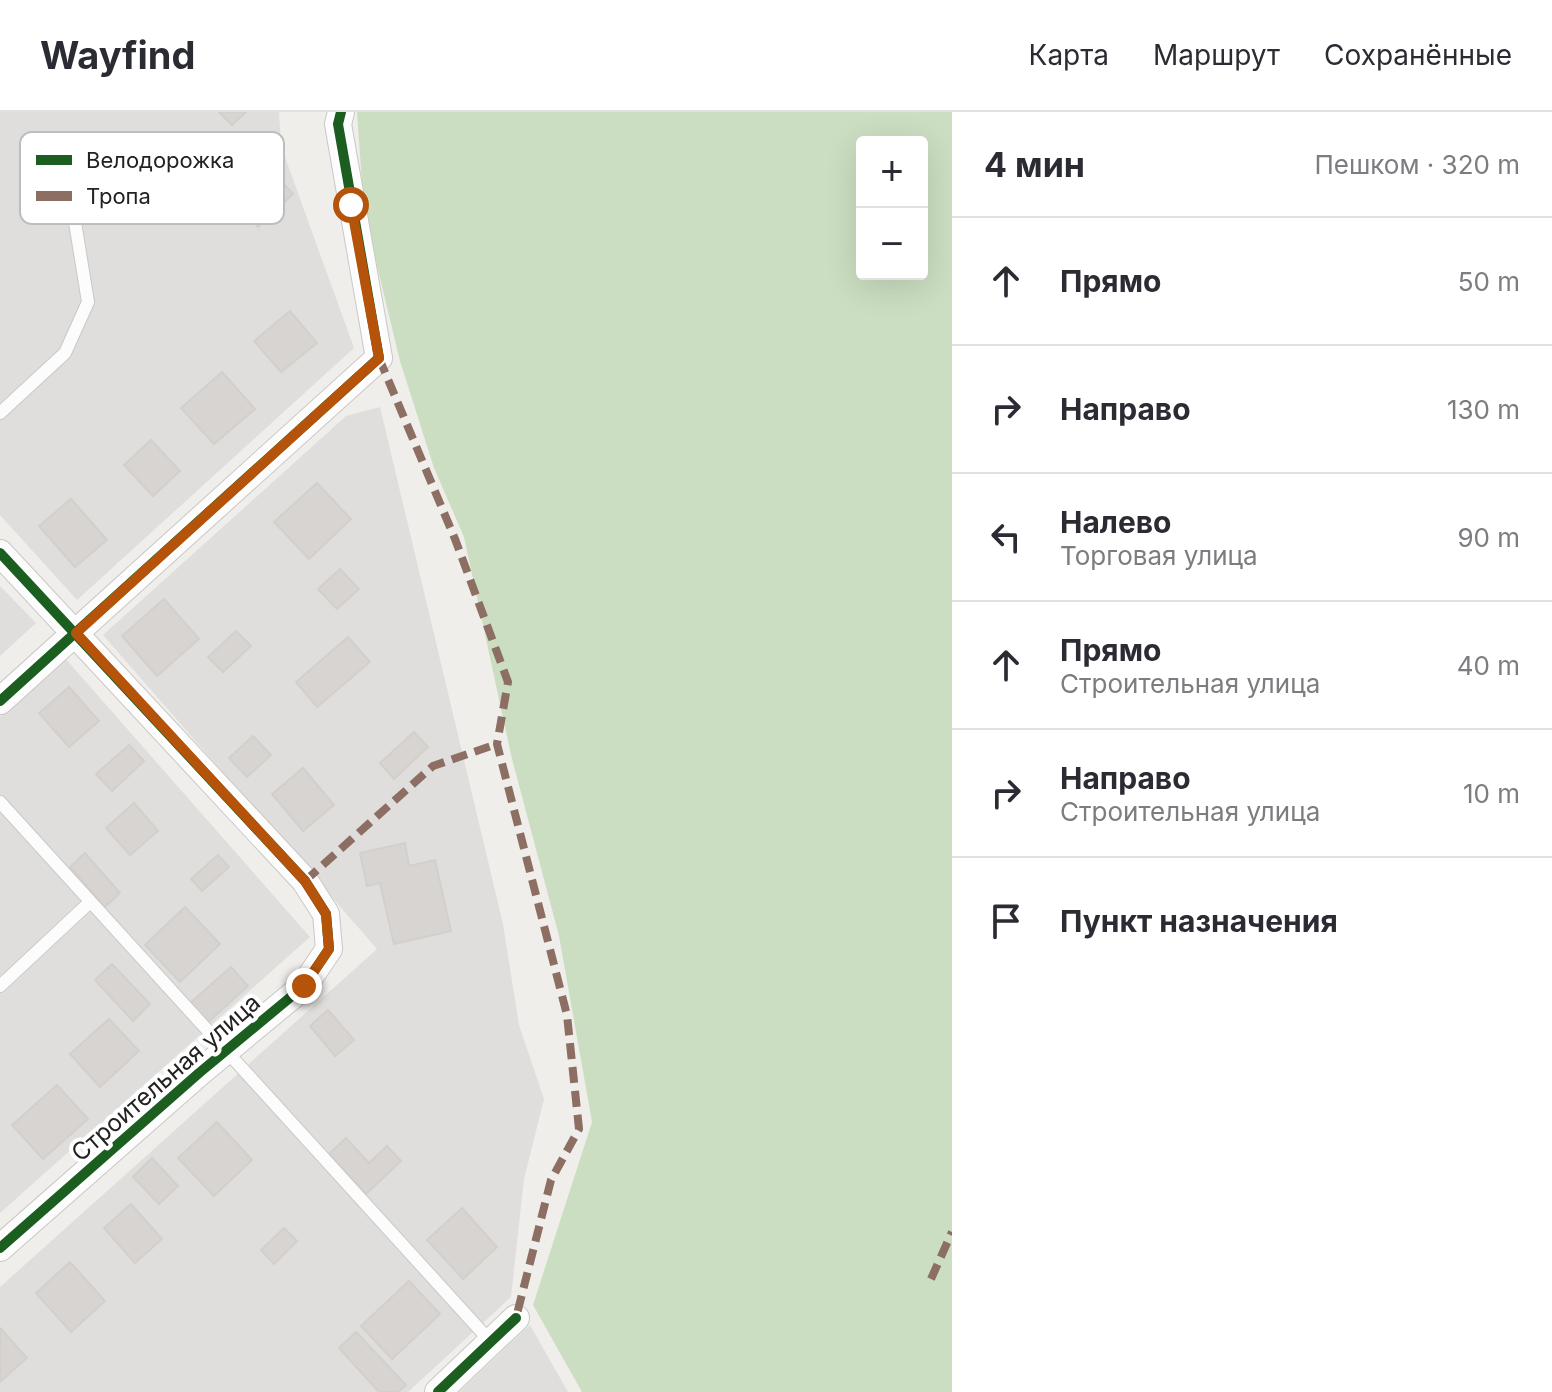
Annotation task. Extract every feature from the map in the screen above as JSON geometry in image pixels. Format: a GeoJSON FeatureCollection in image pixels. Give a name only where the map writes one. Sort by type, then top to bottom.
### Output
{"type":"FeatureCollection","features":[{"type":"Feature","properties":{"kind":"street"},"geometry":{"type":"LineString","coordinates":[[0,701],[379,358],[338,124],[341,112]]}},
{"type":"Feature","properties":{"kind":"street","name":"Строительная улица"},"geometry":{"type":"LineString","coordinates":[[0,553],[305,881],[326,914],[329,949],[304,986],[0,1248]]}},
{"type":"Feature","properties":{"kind":"street"},"geometry":{"type":"LineString","coordinates":[[438,1392],[516,1318]]}},
{"type":"Feature","properties":{"kind":"lane"},"geometry":{"type":"LineString","coordinates":[[0,413],[65,353],[88,302],[75,224]]}},
{"type":"Feature","properties":{"kind":"lane"},"geometry":{"type":"LineString","coordinates":[[0,802],[491,1342]]}},
{"type":"Feature","properties":{"kind":"lane"},"geometry":{"type":"LineString","coordinates":[[0,986],[90,902]]}},
{"type":"Feature","properties":{"kind":"shaded area"},"geometry":{"type":"Polygon","coordinates":[[[0,112],[279,112],[280,132],[20,132],[20,224],[284,224],[284,154],[354,348],[77,600],[0,515],[0,112]]]}},
{"type":"Feature","properties":{"kind":"shaded area"},"geometry":{"type":"Polygon","coordinates":[[[380,407],[503,924],[519,1025],[544,1099],[524,1179],[511,1297],[408,1392],[0,1392],[0,1287],[377,949],[103,635],[346,416],[380,407]]]}},
{"type":"Feature","properties":{"kind":"shaded area"},"geometry":{"type":"Polygon","coordinates":[[[0,586],[36,623],[0,656],[0,586]]]}},
{"type":"Feature","properties":{"kind":"shaded area"},"geometry":{"type":"Polygon","coordinates":[[[64,657],[310,937],[0,1213],[0,717],[64,657]]]}},
{"type":"Feature","properties":{"kind":"shaded area"},"geometry":{"type":"Polygon","coordinates":[[[530,1325],[568,1392],[459,1392],[530,1325]]]}},
{"type":"Feature","properties":{"kind":"green space"},"geometry":{"type":"Polygon","coordinates":[[[357,112],[952,112],[952,1392],[582,1392],[533,1305],[592,1122],[559,936],[511,755],[464,537],[434,468],[400,361],[364,212],[357,112]]]}},
{"type":"Feature","properties":{"kind":"building"},"geometry":{"type":"Polygon","coordinates":[[[219,112],[246,112],[232,125],[219,112]]]}},
{"type":"Feature","properties":{"kind":"building"},"geometry":{"type":"Polygon","coordinates":[[[284,184],[293,194],[284,202],[284,184]]]}},
{"type":"Feature","properties":{"kind":"building"},"geometry":{"type":"Polygon","coordinates":[[[290,311],[317,343],[281,372],[254,341],[290,311]]]}},
{"type":"Feature","properties":{"kind":"building"},"geometry":{"type":"Polygon","coordinates":[[[222,372],[255,409],[214,444],[181,408],[222,372]]]}},
{"type":"Feature","properties":{"kind":"building"},"geometry":{"type":"Polygon","coordinates":[[[151,440],[180,471],[153,496],[124,465],[151,440]]]}},
{"type":"Feature","properties":{"kind":"building"},"geometry":{"type":"Polygon","coordinates":[[[317,483],[351,519],[309,559],[274,522],[317,483]]]}},
{"type":"Feature","properties":{"kind":"building"},"geometry":{"type":"Polygon","coordinates":[[[71,499],[107,540],[75,567],[39,526],[71,499]]]}},
{"type":"Feature","properties":{"kind":"building"},"geometry":{"type":"Polygon","coordinates":[[[340,569],[359,589],[337,609],[318,589],[340,569]]]}},
{"type":"Feature","properties":{"kind":"building"},"geometry":{"type":"Polygon","coordinates":[[[164,599],[199,639],[157,676],[122,636],[164,599]]]}},
{"type":"Feature","properties":{"kind":"building"},"geometry":{"type":"Polygon","coordinates":[[[236,631],[251,646],[223,672],[208,657],[236,631]]]}},
{"type":"Feature","properties":{"kind":"building"},"geometry":{"type":"Polygon","coordinates":[[[348,637],[370,662],[317,707],[296,682],[348,637]]]}},
{"type":"Feature","properties":{"kind":"building"},"geometry":{"type":"Polygon","coordinates":[[[69,687],[99,721],[69,747],[39,713],[69,687]]]}},
{"type":"Feature","properties":{"kind":"building"},"geometry":{"type":"Polygon","coordinates":[[[414,732],[428,747],[394,779],[380,763],[414,732]]]}},
{"type":"Feature","properties":{"kind":"building"},"geometry":{"type":"Polygon","coordinates":[[[253,736],[271,755],[247,777],[229,758],[253,736]]]}},
{"type":"Feature","properties":{"kind":"building"},"geometry":{"type":"Polygon","coordinates":[[[129,745],[144,761],[112,791],[96,774],[129,745]]]}},
{"type":"Feature","properties":{"kind":"building"},"geometry":{"type":"Polygon","coordinates":[[[303,768],[334,805],[303,831],[272,794],[303,768]]]}},
{"type":"Feature","properties":{"kind":"building"},"geometry":{"type":"Polygon","coordinates":[[[134,803],[158,831],[130,855],[106,828],[134,803]]]}},
{"type":"Feature","properties":{"kind":"building"},"geometry":{"type":"Polygon","coordinates":[[[405,843],[409,866],[435,860],[451,931],[394,944],[380,883],[367,886],[360,853],[405,843]]]}},
{"type":"Feature","properties":{"kind":"building"},"geometry":{"type":"Polygon","coordinates":[[[85,853],[120,893],[105,907],[70,867],[85,853]]]}},
{"type":"Feature","properties":{"kind":"building"},"geometry":{"type":"Polygon","coordinates":[[[218,855],[229,867],[202,891],[191,879],[218,855]]]}},
{"type":"Feature","properties":{"kind":"building"},"geometry":{"type":"Polygon","coordinates":[[[185,907],[220,944],[180,982],[145,945],[185,907]]]}},
{"type":"Feature","properties":{"kind":"building"},"geometry":{"type":"Polygon","coordinates":[[[112,964],[150,1004],[133,1021],[95,980],[112,964]]]}},
{"type":"Feature","properties":{"kind":"building"},"geometry":{"type":"Polygon","coordinates":[[[231,967],[248,986],[208,1022],[190,1003],[231,967]]]}},
{"type":"Feature","properties":{"kind":"building"},"geometry":{"type":"Polygon","coordinates":[[[328,1010],[354,1040],[335,1056],[310,1026],[328,1010]]]}},
{"type":"Feature","properties":{"kind":"building"},"geometry":{"type":"Polygon","coordinates":[[[109,1019],[139,1051],[100,1087],[70,1054],[109,1019]]]}},
{"type":"Feature","properties":{"kind":"building"},"geometry":{"type":"Polygon","coordinates":[[[57,1085],[88,1119],[43,1159],[12,1125],[57,1085]]]}},
{"type":"Feature","properties":{"kind":"building"},"geometry":{"type":"Polygon","coordinates":[[[217,1122],[252,1160],[214,1196],[178,1158],[217,1122]]]}},
{"type":"Feature","properties":{"kind":"building"},"geometry":{"type":"Polygon","coordinates":[[[346,1138],[369,1163],[387,1146],[401,1161],[366,1194],[329,1154],[346,1138]]]}},
{"type":"Feature","properties":{"kind":"building"},"geometry":{"type":"Polygon","coordinates":[[[152,1158],[178,1186],[159,1204],[133,1177],[152,1158]]]}},
{"type":"Feature","properties":{"kind":"building"},"geometry":{"type":"Polygon","coordinates":[[[131,1204],[162,1239],[135,1263],[104,1228],[131,1204]]]}},
{"type":"Feature","properties":{"kind":"building"},"geometry":{"type":"Polygon","coordinates":[[[462,1208],[497,1247],[463,1279],[427,1240],[462,1208]]]}},
{"type":"Feature","properties":{"kind":"building"},"geometry":{"type":"Polygon","coordinates":[[[284,1228],[297,1241],[274,1264],[261,1250],[284,1228]]]}},
{"type":"Feature","properties":{"kind":"building"},"geometry":{"type":"Polygon","coordinates":[[[70,1262],[105,1301],[71,1332],[36,1293],[70,1262]]]}},
{"type":"Feature","properties":{"kind":"building"},"geometry":{"type":"Polygon","coordinates":[[[409,1281],[440,1314],[392,1359],[361,1326],[409,1281]]]}},
{"type":"Feature","properties":{"kind":"building"},"geometry":{"type":"Polygon","coordinates":[[[0,1328],[27,1358],[0,1382],[0,1328]]]}},
{"type":"Feature","properties":{"kind":"building"},"geometry":{"type":"Polygon","coordinates":[[[356,1332],[406,1385],[398,1392],[379,1392],[339,1348],[356,1332]]]}},
{"type":"Feature","properties":{"kind":"marked path"},"geometry":{"type":"LineString","coordinates":[[379,358],[455,539],[508,682],[497,744],[567,1015],[579,1129],[551,1180],[516,1318]]}},
{"type":"Feature","properties":{"kind":"marked path"},"geometry":{"type":"LineString","coordinates":[[305,881],[433,766],[497,744]]}},
{"type":"Feature","properties":{"kind":"marked path"},"geometry":{"type":"LineString","coordinates":[[931,1279],[952,1232]]}},
{"type":"Feature","properties":{"kind":"cycle path"},"geometry":{"type":"LineString","coordinates":[[0,701],[379,358],[338,124],[341,112]]}},
{"type":"Feature","properties":{"kind":"cycle path"},"geometry":{"type":"LineString","coordinates":[[0,553],[305,881],[326,914],[329,949],[304,986],[199,1073],[0,1248]]}},
{"type":"Feature","properties":{"kind":"cycle path"},"geometry":{"type":"LineString","coordinates":[[438,1392],[516,1318]]}},
{"type":"Feature","properties":{"kind":"route"},"geometry":{"type":"LineString","coordinates":[[304,986],[329,949],[326,914],[305,881],[76,633],[379,358],[351,205]]}}]}
